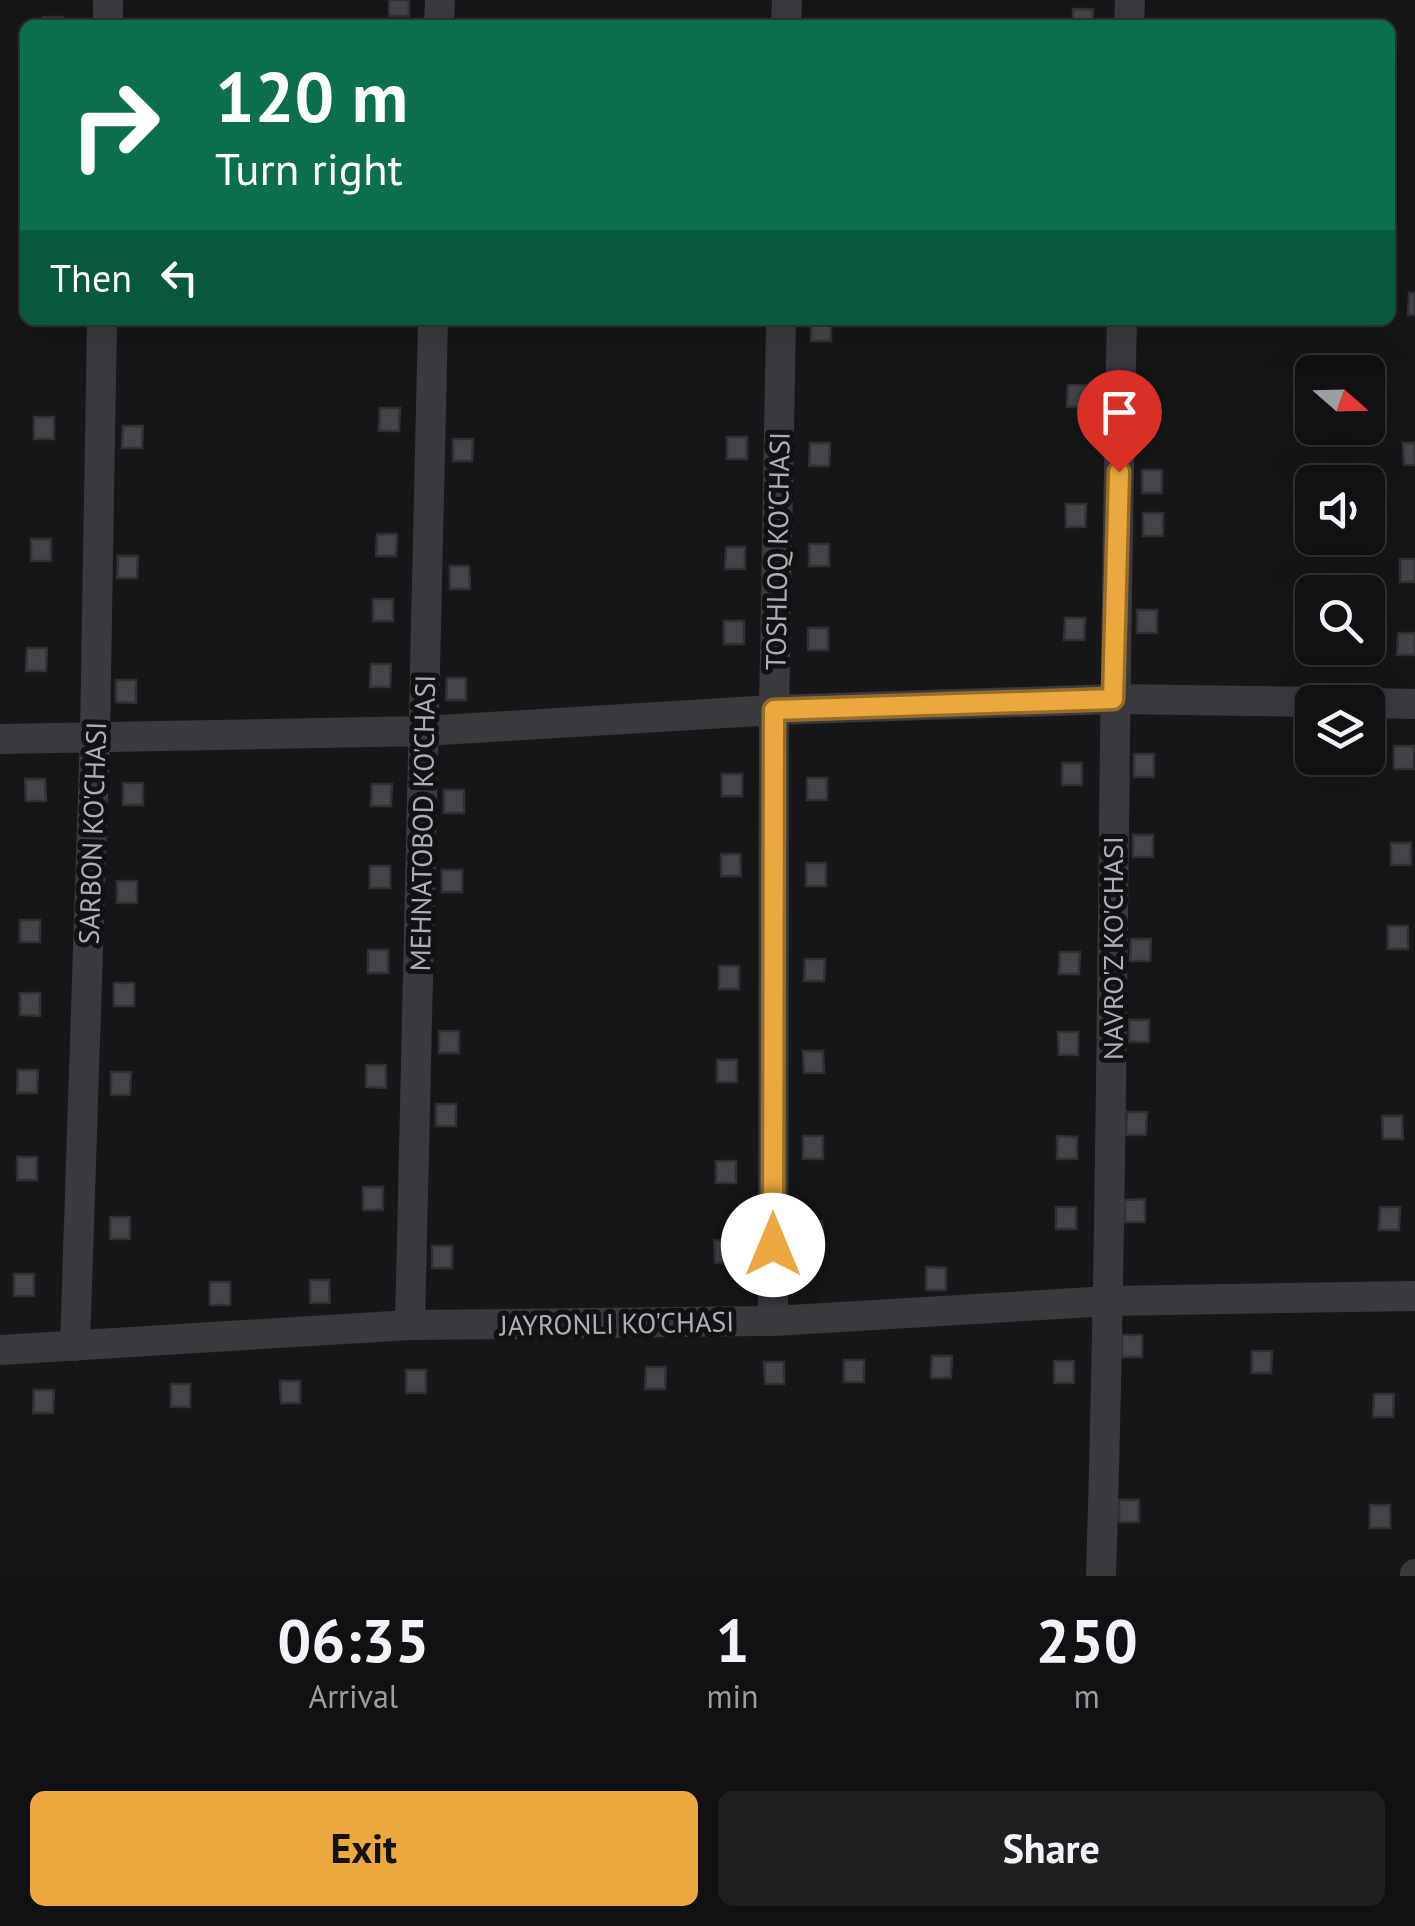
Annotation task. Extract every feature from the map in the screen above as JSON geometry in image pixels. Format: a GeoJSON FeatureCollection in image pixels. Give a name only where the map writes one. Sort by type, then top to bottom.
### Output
{"type":"FeatureCollection","features":[{"type":"Feature","properties":{"kind":"street","name":"SARBON KO'CHASI"},"geometry":{"type":"LineString","coordinates":[[75,1346],[95,735],[102,325]]}},
{"type":"Feature","properties":{"kind":"street","name":"MEHNATOBOD KO'CHASI"},"geometry":{"type":"LineString","coordinates":[[410,1325],[433,325]]}},
{"type":"Feature","properties":{"kind":"street","name":"TOSHLOQ KO'CHASI"},"geometry":{"type":"LineString","coordinates":[[773,1321],[774,710],[781,325]]}},
{"type":"Feature","properties":{"kind":"street","name":"NAVRO'Z KO'CHASI"},"geometry":{"type":"LineString","coordinates":[[1101,1576],[1109,1301],[1113,699],[1122,325]]}},
{"type":"Feature","properties":{"kind":"street"},"geometry":{"type":"LineString","coordinates":[[0,738],[424,730],[774,710],[1113,699],[1295,701]]}},
{"type":"Feature","properties":{"kind":"street"},"geometry":{"type":"LineString","coordinates":[[1385,703],[1415,704]]}},
{"type":"Feature","properties":{"kind":"street","name":"JAYRONLI KO'CHASI"},"geometry":{"type":"LineString","coordinates":[[0,1350],[410,1325],[773,1321],[1109,1301],[1415,1296]]}},
{"type":"Feature","properties":{"kind":"building"},"geometry":{"type":"Polygon","coordinates":[[[389,0],[409,0],[409,16],[389,16],[389,0]]]}},
{"type":"Feature","properties":{"kind":"building"},"geometry":{"type":"Polygon","coordinates":[[[1073,9],[1093,9],[1093,20],[1073,20],[1073,9]]]}},
{"type":"Feature","properties":{"kind":"building"},"geometry":{"type":"Polygon","coordinates":[[[1409,293],[1415,293],[1415,315],[1408,315],[1409,293]]]}},
{"type":"Feature","properties":{"kind":"building"},"geometry":{"type":"Polygon","coordinates":[[[811,325],[831,325],[831,341],[811,341],[811,325]]]}},
{"type":"Feature","properties":{"kind":"building"},"geometry":{"type":"Polygon","coordinates":[[[1068,385],[1088,385],[1087,407],[1067,407],[1068,385]]]}},
{"type":"Feature","properties":{"kind":"building"},"geometry":{"type":"Polygon","coordinates":[[[380,408],[400,408],[399,431],[379,431],[380,408]]]}},
{"type":"Feature","properties":{"kind":"building"},"geometry":{"type":"Polygon","coordinates":[[[34,417],[54,417],[54,439],[34,439],[34,417]]]}},
{"type":"Feature","properties":{"kind":"building"},"geometry":{"type":"Polygon","coordinates":[[[123,426],[143,426],[142,448],[122,448],[123,426]]]}},
{"type":"Feature","properties":{"kind":"building"},"geometry":{"type":"Polygon","coordinates":[[[727,437],[747,437],[747,459],[727,459],[727,437]]]}},
{"type":"Feature","properties":{"kind":"building"},"geometry":{"type":"Polygon","coordinates":[[[453,439],[473,439],[472,461],[453,461],[453,439]]]}},
{"type":"Feature","properties":{"kind":"building"},"geometry":{"type":"Polygon","coordinates":[[[810,443],[830,443],[829,466],[809,466],[810,443]]]}},
{"type":"Feature","properties":{"kind":"building"},"geometry":{"type":"Polygon","coordinates":[[[1403,443],[1415,443],[1415,465],[1404,465],[1403,443]]]}},
{"type":"Feature","properties":{"kind":"building"},"geometry":{"type":"Polygon","coordinates":[[[1142,470],[1162,470],[1162,493],[1142,493],[1142,470]]]}},
{"type":"Feature","properties":{"kind":"building"},"geometry":{"type":"Polygon","coordinates":[[[1066,504],[1086,504],[1085,527],[1066,527],[1066,504]]]}},
{"type":"Feature","properties":{"kind":"building"},"geometry":{"type":"Polygon","coordinates":[[[1143,513],[1163,513],[1163,536],[1143,536],[1143,513]]]}},
{"type":"Feature","properties":{"kind":"building"},"geometry":{"type":"Polygon","coordinates":[[[377,534],[397,534],[396,556],[376,556],[377,534]]]}},
{"type":"Feature","properties":{"kind":"building"},"geometry":{"type":"Polygon","coordinates":[[[31,539],[51,539],[51,561],[31,561],[31,539]]]}},
{"type":"Feature","properties":{"kind":"building"},"geometry":{"type":"Polygon","coordinates":[[[809,544],[829,544],[829,566],[809,566],[809,544]]]}},
{"type":"Feature","properties":{"kind":"building"},"geometry":{"type":"Polygon","coordinates":[[[726,547],[745,547],[745,569],[725,569],[726,547]]]}},
{"type":"Feature","properties":{"kind":"building"},"geometry":{"type":"Polygon","coordinates":[[[118,556],[138,556],[137,578],[117,578],[118,556]]]}},
{"type":"Feature","properties":{"kind":"building"},"geometry":{"type":"Polygon","coordinates":[[[1400,559],[1415,559],[1415,582],[1400,582],[1400,559]]]}},
{"type":"Feature","properties":{"kind":"building"},"geometry":{"type":"Polygon","coordinates":[[[450,566],[469,566],[470,589],[450,589],[450,566]]]}},
{"type":"Feature","properties":{"kind":"building"},"geometry":{"type":"Polygon","coordinates":[[[373,599],[393,599],[393,621],[373,621],[373,599]]]}},
{"type":"Feature","properties":{"kind":"building"},"geometry":{"type":"Polygon","coordinates":[[[1137,610],[1157,610],[1157,633],[1137,633],[1137,610]]]}},
{"type":"Feature","properties":{"kind":"building"},"geometry":{"type":"Polygon","coordinates":[[[1065,618],[1085,618],[1084,640],[1064,640],[1065,618]]]}},
{"type":"Feature","properties":{"kind":"building"},"geometry":{"type":"Polygon","coordinates":[[[724,621],[744,621],[744,644],[724,644],[724,621]]]}},
{"type":"Feature","properties":{"kind":"building"},"geometry":{"type":"Polygon","coordinates":[[[808,628],[828,628],[828,650],[808,650],[808,628]]]}},
{"type":"Feature","properties":{"kind":"building"},"geometry":{"type":"Polygon","coordinates":[[[1398,633],[1415,633],[1415,655],[1397,655],[1398,633]]]}},
{"type":"Feature","properties":{"kind":"building"},"geometry":{"type":"Polygon","coordinates":[[[27,648],[47,648],[46,671],[26,671],[27,648]]]}},
{"type":"Feature","properties":{"kind":"building"},"geometry":{"type":"Polygon","coordinates":[[[371,664],[391,664],[390,687],[370,687],[371,664]]]}},
{"type":"Feature","properties":{"kind":"building"},"geometry":{"type":"Polygon","coordinates":[[[447,678],[466,678],[466,700],[446,700],[447,678]]]}},
{"type":"Feature","properties":{"kind":"building"},"geometry":{"type":"Polygon","coordinates":[[[116,680],[136,680],[136,703],[116,702],[116,680]]]}},
{"type":"Feature","properties":{"kind":"building"},"geometry":{"type":"Polygon","coordinates":[[[1394,746],[1414,746],[1414,769],[1394,769],[1394,746]]]}},
{"type":"Feature","properties":{"kind":"building"},"geometry":{"type":"Polygon","coordinates":[[[1134,754],[1154,754],[1154,777],[1134,777],[1134,754]]]}},
{"type":"Feature","properties":{"kind":"building"},"geometry":{"type":"Polygon","coordinates":[[[1062,763],[1082,763],[1082,785],[1062,785],[1062,763]]]}},
{"type":"Feature","properties":{"kind":"building"},"geometry":{"type":"Polygon","coordinates":[[[722,774],[742,774],[742,796],[722,796],[722,774]]]}},
{"type":"Feature","properties":{"kind":"building"},"geometry":{"type":"Polygon","coordinates":[[[807,778],[827,778],[827,800],[807,800],[807,778]]]}},
{"type":"Feature","properties":{"kind":"building"},"geometry":{"type":"Polygon","coordinates":[[[25,779],[45,779],[46,801],[26,801],[25,779]]]}},
{"type":"Feature","properties":{"kind":"building"},"geometry":{"type":"Polygon","coordinates":[[[123,783],[143,783],[143,805],[123,805],[123,783]]]}},
{"type":"Feature","properties":{"kind":"building"},"geometry":{"type":"Polygon","coordinates":[[[372,784],[392,784],[391,806],[371,806],[372,784]]]}},
{"type":"Feature","properties":{"kind":"building"},"geometry":{"type":"Polygon","coordinates":[[[444,790],[464,790],[464,813],[444,813],[444,790]]]}},
{"type":"Feature","properties":{"kind":"building"},"geometry":{"type":"Polygon","coordinates":[[[1133,835],[1153,835],[1153,857],[1133,857],[1133,835]]]}},
{"type":"Feature","properties":{"kind":"building"},"geometry":{"type":"Polygon","coordinates":[[[1391,843],[1411,843],[1411,865],[1391,865],[1391,843]]]}},
{"type":"Feature","properties":{"kind":"building"},"geometry":{"type":"Polygon","coordinates":[[[721,854],[740,854],[741,876],[721,876],[721,854]]]}},
{"type":"Feature","properties":{"kind":"building"},"geometry":{"type":"Polygon","coordinates":[[[806,863],[826,863],[826,886],[806,886],[806,863]]]}},
{"type":"Feature","properties":{"kind":"building"},"geometry":{"type":"Polygon","coordinates":[[[370,866],[390,866],[390,888],[370,888],[370,866]]]}},
{"type":"Feature","properties":{"kind":"building"},"geometry":{"type":"Polygon","coordinates":[[[442,870],[462,870],[462,892],[442,892],[442,870]]]}},
{"type":"Feature","properties":{"kind":"building"},"geometry":{"type":"Polygon","coordinates":[[[117,881],[137,881],[137,903],[117,903],[117,881]]]}},
{"type":"Feature","properties":{"kind":"building"},"geometry":{"type":"Polygon","coordinates":[[[20,920],[40,920],[40,942],[20,942],[20,920]]]}},
{"type":"Feature","properties":{"kind":"building"},"geometry":{"type":"Polygon","coordinates":[[[1388,926],[1408,926],[1408,949],[1388,949],[1388,926]]]}},
{"type":"Feature","properties":{"kind":"building"},"geometry":{"type":"Polygon","coordinates":[[[1131,939],[1151,939],[1150,961],[1130,961],[1131,939]]]}},
{"type":"Feature","properties":{"kind":"building"},"geometry":{"type":"Polygon","coordinates":[[[368,950],[388,950],[388,973],[368,973],[368,950]]]}},
{"type":"Feature","properties":{"kind":"building"},"geometry":{"type":"Polygon","coordinates":[[[1060,952],[1080,952],[1079,974],[1059,974],[1060,952]]]}},
{"type":"Feature","properties":{"kind":"building"},"geometry":{"type":"Polygon","coordinates":[[[805,959],[825,959],[824,981],[804,981],[805,959]]]}},
{"type":"Feature","properties":{"kind":"building"},"geometry":{"type":"Polygon","coordinates":[[[719,966],[739,966],[739,989],[719,989],[719,966]]]}},
{"type":"Feature","properties":{"kind":"building"},"geometry":{"type":"Polygon","coordinates":[[[114,983],[134,983],[134,1006],[114,1006],[114,983]]]}},
{"type":"Feature","properties":{"kind":"building"},"geometry":{"type":"Polygon","coordinates":[[[20,993],[40,993],[40,1016],[20,1015],[20,993]]]}},
{"type":"Feature","properties":{"kind":"building"},"geometry":{"type":"Polygon","coordinates":[[[1129,1020],[1149,1020],[1149,1042],[1129,1042],[1129,1020]]]}},
{"type":"Feature","properties":{"kind":"building"},"geometry":{"type":"Polygon","coordinates":[[[439,1031],[459,1031],[459,1053],[439,1053],[439,1031]]]}},
{"type":"Feature","properties":{"kind":"building"},"geometry":{"type":"Polygon","coordinates":[[[1058,1032],[1078,1032],[1078,1055],[1059,1055],[1058,1032]]]}},
{"type":"Feature","properties":{"kind":"building"},"geometry":{"type":"Polygon","coordinates":[[[803,1051],[823,1051],[824,1073],[804,1073],[803,1051]]]}},
{"type":"Feature","properties":{"kind":"building"},"geometry":{"type":"Polygon","coordinates":[[[717,1060],[737,1060],[737,1082],[717,1082],[717,1060]]]}},
{"type":"Feature","properties":{"kind":"building"},"geometry":{"type":"Polygon","coordinates":[[[366,1065],[386,1065],[386,1088],[366,1087],[366,1065]]]}},
{"type":"Feature","properties":{"kind":"building"},"geometry":{"type":"Polygon","coordinates":[[[18,1070],[38,1070],[37,1093],[17,1093],[18,1070]]]}},
{"type":"Feature","properties":{"kind":"building"},"geometry":{"type":"Polygon","coordinates":[[[111,1072],[131,1072],[130,1095],[111,1095],[111,1072]]]}},
{"type":"Feature","properties":{"kind":"building"},"geometry":{"type":"Polygon","coordinates":[[[436,1104],[456,1104],[456,1126],[436,1126],[436,1104]]]}},
{"type":"Feature","properties":{"kind":"building"},"geometry":{"type":"Polygon","coordinates":[[[1127,1112],[1147,1112],[1146,1135],[1126,1135],[1127,1112]]]}},
{"type":"Feature","properties":{"kind":"building"},"geometry":{"type":"Polygon","coordinates":[[[1382,1116],[1402,1116],[1403,1139],[1383,1139],[1382,1116]]]}},
{"type":"Feature","properties":{"kind":"building"},"geometry":{"type":"Polygon","coordinates":[[[803,1136],[823,1136],[823,1159],[803,1159],[803,1136]]]}},
{"type":"Feature","properties":{"kind":"building"},"geometry":{"type":"Polygon","coordinates":[[[1057,1136],[1077,1137],[1077,1159],[1057,1159],[1057,1136]]]}},
{"type":"Feature","properties":{"kind":"building"},"geometry":{"type":"Polygon","coordinates":[[[17,1157],[37,1157],[37,1180],[17,1180],[17,1157]]]}},
{"type":"Feature","properties":{"kind":"building"},"geometry":{"type":"Polygon","coordinates":[[[716,1161],[736,1161],[736,1183],[716,1183],[716,1161]]]}},
{"type":"Feature","properties":{"kind":"building"},"geometry":{"type":"Polygon","coordinates":[[[363,1187],[383,1187],[383,1210],[363,1210],[363,1187]]]}},
{"type":"Feature","properties":{"kind":"building"},"geometry":{"type":"Polygon","coordinates":[[[1145,1199],[1145,1222],[1125,1222],[1125,1200],[1145,1199]]]}},
{"type":"Feature","properties":{"kind":"building"},"geometry":{"type":"Polygon","coordinates":[[[1056,1207],[1076,1207],[1076,1229],[1056,1229],[1056,1207]]]}},
{"type":"Feature","properties":{"kind":"building"},"geometry":{"type":"Polygon","coordinates":[[[1380,1207],[1400,1207],[1399,1230],[1379,1230],[1380,1207]]]}},
{"type":"Feature","properties":{"kind":"building"},"geometry":{"type":"Polygon","coordinates":[[[110,1217],[130,1217],[130,1239],[110,1239],[110,1217]]]}},
{"type":"Feature","properties":{"kind":"building"},"geometry":{"type":"Polygon","coordinates":[[[803,1221],[822,1221],[823,1243],[803,1243],[803,1221]]]}},
{"type":"Feature","properties":{"kind":"building"},"geometry":{"type":"Polygon","coordinates":[[[714,1240],[734,1240],[735,1263],[715,1263],[714,1240]]]}},
{"type":"Feature","properties":{"kind":"building"},"geometry":{"type":"Polygon","coordinates":[[[432,1246],[452,1246],[452,1268],[432,1268],[432,1246]]]}},
{"type":"Feature","properties":{"kind":"building"},"geometry":{"type":"Polygon","coordinates":[[[926,1267],[946,1268],[946,1290],[926,1290],[926,1267]]]}},
{"type":"Feature","properties":{"kind":"building"},"geometry":{"type":"Polygon","coordinates":[[[14,1274],[34,1274],[34,1296],[14,1296],[14,1274]]]}},
{"type":"Feature","properties":{"kind":"building"},"geometry":{"type":"Polygon","coordinates":[[[310,1280],[329,1280],[330,1303],[310,1303],[310,1280]]]}},
{"type":"Feature","properties":{"kind":"building"},"geometry":{"type":"Polygon","coordinates":[[[210,1282],[230,1282],[230,1305],[210,1305],[210,1282]]]}},
{"type":"Feature","properties":{"kind":"building"},"geometry":{"type":"Polygon","coordinates":[[[1122,1335],[1142,1335],[1142,1357],[1122,1357],[1122,1335]]]}},
{"type":"Feature","properties":{"kind":"building"},"geometry":{"type":"Polygon","coordinates":[[[1252,1351],[1272,1351],[1271,1373],[1252,1373],[1252,1351]]]}},
{"type":"Feature","properties":{"kind":"building"},"geometry":{"type":"Polygon","coordinates":[[[932,1356],[952,1356],[951,1378],[931,1378],[932,1356]]]}},
{"type":"Feature","properties":{"kind":"building"},"geometry":{"type":"Polygon","coordinates":[[[844,1360],[864,1360],[864,1382],[844,1382],[844,1360]]]}},
{"type":"Feature","properties":{"kind":"building"},"geometry":{"type":"Polygon","coordinates":[[[1054,1361],[1074,1361],[1074,1383],[1054,1383],[1054,1361]]]}},
{"type":"Feature","properties":{"kind":"building"},"geometry":{"type":"Polygon","coordinates":[[[764,1362],[784,1362],[784,1384],[765,1384],[764,1362]]]}},
{"type":"Feature","properties":{"kind":"building"},"geometry":{"type":"Polygon","coordinates":[[[646,1367],[666,1367],[665,1389],[645,1389],[646,1367]]]}},
{"type":"Feature","properties":{"kind":"building"},"geometry":{"type":"Polygon","coordinates":[[[406,1370],[426,1370],[426,1393],[406,1393],[406,1370]]]}},
{"type":"Feature","properties":{"kind":"building"},"geometry":{"type":"Polygon","coordinates":[[[280,1381],[300,1381],[300,1403],[281,1403],[280,1381]]]}},
{"type":"Feature","properties":{"kind":"building"},"geometry":{"type":"Polygon","coordinates":[[[171,1384],[190,1384],[190,1407],[171,1407],[171,1384]]]}},
{"type":"Feature","properties":{"kind":"building"},"geometry":{"type":"Polygon","coordinates":[[[34,1390],[54,1390],[53,1413],[33,1413],[34,1390]]]}},
{"type":"Feature","properties":{"kind":"building"},"geometry":{"type":"Polygon","coordinates":[[[1374,1394],[1394,1394],[1393,1417],[1373,1417],[1374,1394]]]}},
{"type":"Feature","properties":{"kind":"building"},"geometry":{"type":"Polygon","coordinates":[[[1119,1500],[1139,1500],[1139,1522],[1119,1522],[1119,1500]]]}},
{"type":"Feature","properties":{"kind":"building"},"geometry":{"type":"Polygon","coordinates":[[[1370,1505],[1390,1505],[1390,1528],[1370,1528],[1370,1505]]]}},
{"type":"Feature","properties":{"kind":"route"},"geometry":{"type":"LineString","coordinates":[[773,1245],[774,710],[1113,699],[1119,472]]}}]}
